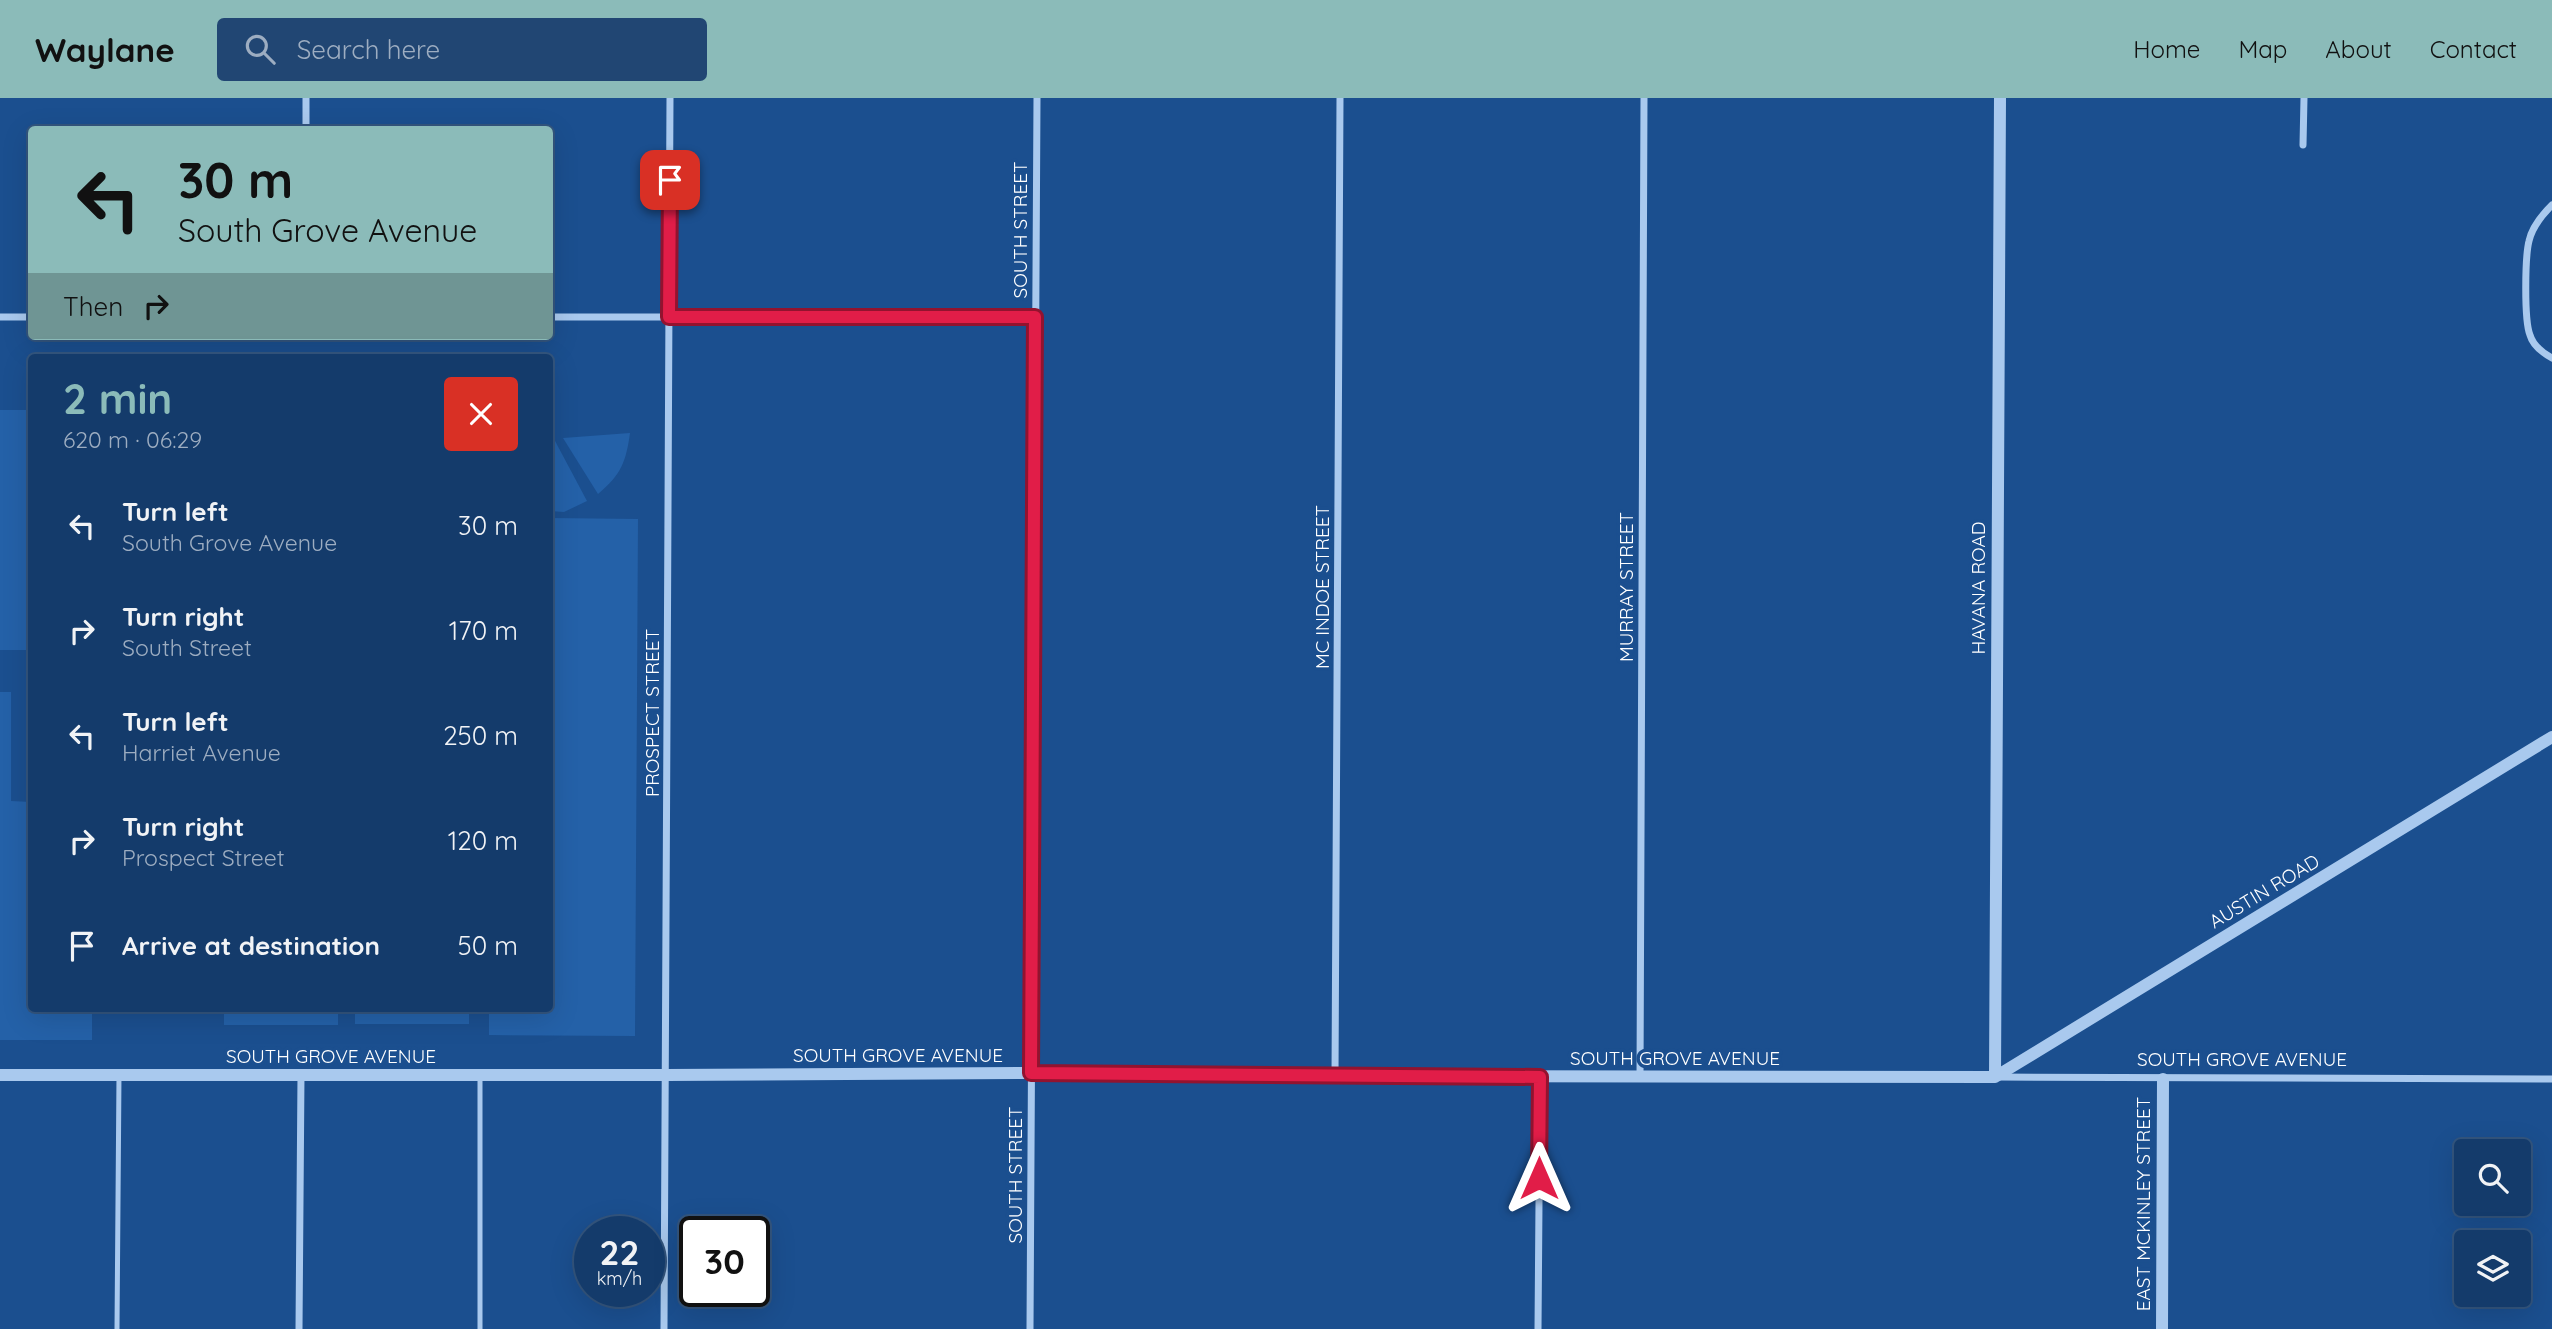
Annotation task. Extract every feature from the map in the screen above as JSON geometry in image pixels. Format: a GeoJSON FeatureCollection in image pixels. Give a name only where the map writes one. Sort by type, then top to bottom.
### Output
{"type":"FeatureCollection","features":[{"type":"Feature","properties":{"kind":"street"},"geometry":{"type":"LineString","coordinates":[[306,98],[306,126]]}},
{"type":"Feature","properties":{"kind":"street","name":"PROSPECT STREET"},"geometry":{"type":"LineString","coordinates":[[664,1329],[670,98]]}},
{"type":"Feature","properties":{"kind":"street","name":"SOUTH STREET"},"geometry":{"type":"LineString","coordinates":[[1030,1329],[1037,98]]}},
{"type":"Feature","properties":{"kind":"street","name":"MC INDOE STREET"},"geometry":{"type":"LineString","coordinates":[[1335,1076],[1340,98]]}},
{"type":"Feature","properties":{"kind":"street","name":"MURRAY STREET"},"geometry":{"type":"LineString","coordinates":[[1640,1077],[1644,98]]}},
{"type":"Feature","properties":{"kind":"street","name":"HAVANA ROAD"},"geometry":{"type":"LineString","coordinates":[[1995,1077],[2000,98]]}},
{"type":"Feature","properties":{"kind":"street"},"geometry":{"type":"LineString","coordinates":[[2303,145],[2304,98]]}},
{"type":"Feature","properties":{"kind":"street"},"geometry":{"type":"LineString","coordinates":[[2552,205],[2534,226],[2528,242],[2527,320],[2530,336],[2538,348],[2552,358]]}},
{"type":"Feature","properties":{"kind":"street"},"geometry":{"type":"LineString","coordinates":[[0,317],[28,317]]}},
{"type":"Feature","properties":{"kind":"street"},"geometry":{"type":"LineString","coordinates":[[553,317],[1035,317]]}},
{"type":"Feature","properties":{"kind":"street","name":"AUSTIN ROAD"},"geometry":{"type":"LineString","coordinates":[[1995,1077],[2552,737]]}},
{"type":"Feature","properties":{"kind":"street","name":"SOUTH GROVE AVENUE"},"geometry":{"type":"LineString","coordinates":[[0,1075],[666,1076],[1031,1073],[2552,1079]]}},
{"type":"Feature","properties":{"kind":"street"},"geometry":{"type":"LineString","coordinates":[[299,1329],[301,1075]]}},
{"type":"Feature","properties":{"kind":"street"},"geometry":{"type":"LineString","coordinates":[[1538,1329],[1540,1077]]}},
{"type":"Feature","properties":{"kind":"street","name":"EAST MCKINLEY STREET"},"geometry":{"type":"LineString","coordinates":[[2162,1329],[2163,1079]]}},
{"type":"Feature","properties":{"kind":"lane"},"geometry":{"type":"LineString","coordinates":[[117,1329],[119,1075]]}},
{"type":"Feature","properties":{"kind":"lane"},"geometry":{"type":"LineString","coordinates":[[480,1075],[481,1329]]}},
{"type":"Feature","properties":{"kind":"shaded area"},"geometry":{"type":"Polygon","coordinates":[[[0,410],[28,410],[28,650],[0,650],[0,410]]]}},
{"type":"Feature","properties":{"kind":"shaded area"},"geometry":{"type":"Polygon","coordinates":[[[630,433],[621,467],[612,481],[598,494],[563,438],[630,433]]]}},
{"type":"Feature","properties":{"kind":"shaded area"},"geometry":{"type":"Polygon","coordinates":[[[554,439],[587,501],[564,512],[553,511],[554,439]]]}},
{"type":"Feature","properties":{"kind":"shaded area"},"geometry":{"type":"Polygon","coordinates":[[[553,518],[638,519],[635,1036],[489,1035],[489,1012],[553,1012],[553,518]]]}},
{"type":"Feature","properties":{"kind":"shaded area"},"geometry":{"type":"Polygon","coordinates":[[[0,692],[11,692],[11,801],[28,802],[28,1012],[92,1012],[92,1040],[0,1040],[0,692]]]}},
{"type":"Feature","properties":{"kind":"shaded area"},"geometry":{"type":"Polygon","coordinates":[[[224,1012],[338,1012],[338,1025],[224,1025],[224,1012]]]}},
{"type":"Feature","properties":{"kind":"shaded area"},"geometry":{"type":"Polygon","coordinates":[[[355,1012],[469,1012],[469,1024],[355,1024],[355,1012]]]}},
{"type":"Feature","properties":{"kind":"route"},"geometry":{"type":"LineString","coordinates":[[670,180],[669,317],[1035,317],[1031,1073],[1540,1077],[1539,1178]]}}]}
